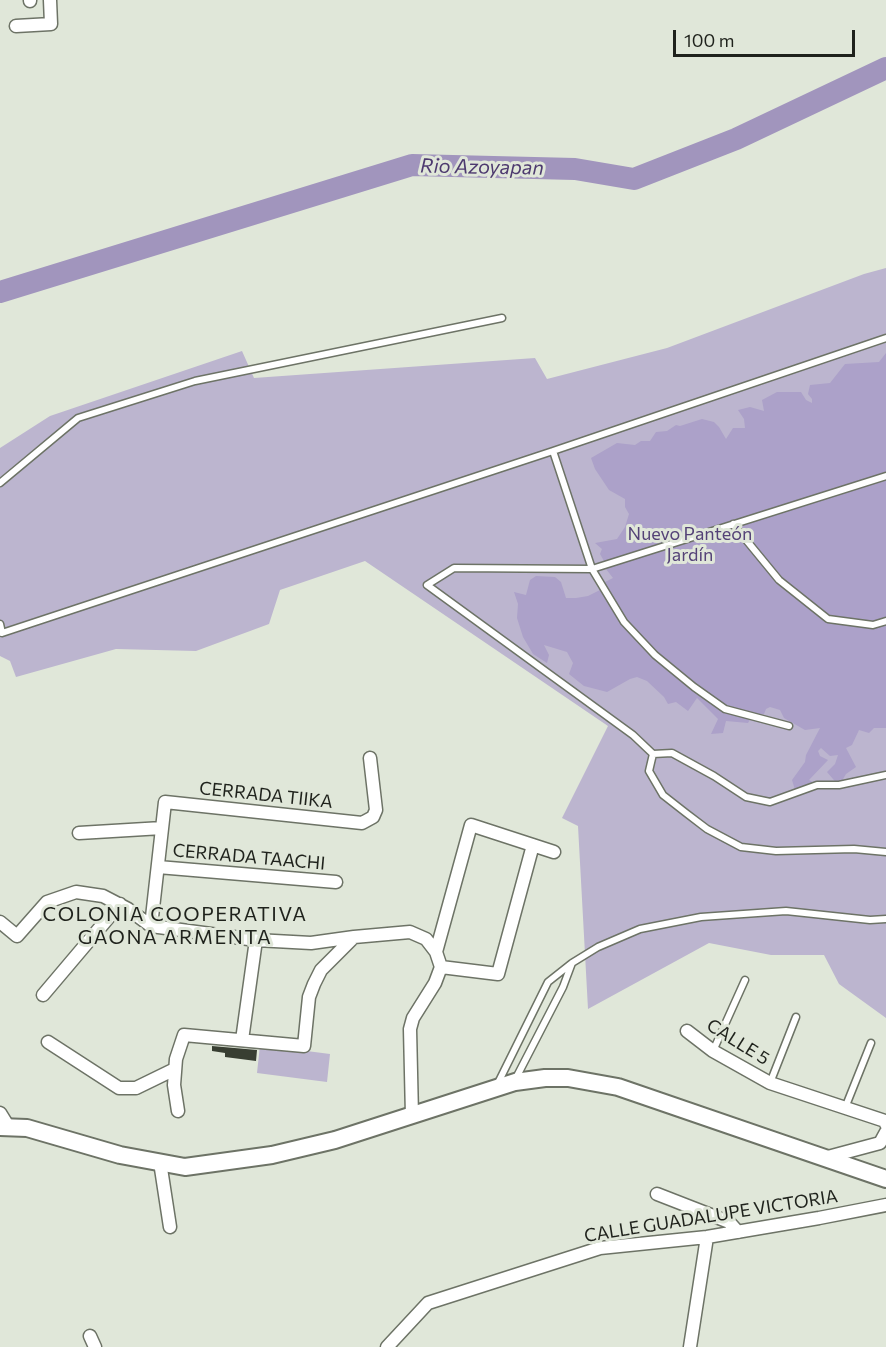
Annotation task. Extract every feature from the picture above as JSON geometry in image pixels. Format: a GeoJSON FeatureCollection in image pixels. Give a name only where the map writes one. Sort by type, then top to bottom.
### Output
{"type":"FeatureCollection","features":[{"type":"Feature","properties":{"kind":"street"},"geometry":{"type":"LineString","coordinates":[[15,26],[51,24],[50,0]]}},
{"type":"Feature","properties":{"kind":"street","name":"CERRADA TIIKA"},"geometry":{"type":"LineString","coordinates":[[162,828],[165,802],[362,824],[373,817],[376,810],[370,758]]}},
{"type":"Feature","properties":{"kind":"street"},"geometry":{"type":"LineString","coordinates":[[436,952],[471,825],[554,852]]}},
{"type":"Feature","properties":{"kind":"street"},"geometry":{"type":"LineString","coordinates":[[79,833],[162,828],[151,926]]}},
{"type":"Feature","properties":{"kind":"street"},"geometry":{"type":"LineString","coordinates":[[441,967],[498,974],[533,845]]}},
{"type":"Feature","properties":{"kind":"street","name":"CERRADA TAACHI"},"geometry":{"type":"LineString","coordinates":[[158,867],[336,882]]}},
{"type":"Feature","properties":{"kind":"street"},"geometry":{"type":"LineString","coordinates":[[0,922],[17,936],[47,902],[76,892],[103,896],[120,904],[151,926],[256,940],[311,943],[410,932],[426,939],[436,952],[441,967],[435,983],[413,1018],[410,1029],[412,1116]]}},
{"type":"Feature","properties":{"kind":"street"},"geometry":{"type":"LineString","coordinates":[[43,994],[120,904]]}},
{"type":"Feature","properties":{"kind":"street"},"geometry":{"type":"LineString","coordinates":[[178,1111],[174,1085],[175,1069],[184,1035],[304,1046],[309,997],[314,984],[321,970],[354,937]]}},
{"type":"Feature","properties":{"kind":"street"},"geometry":{"type":"LineString","coordinates":[[242,1040],[256,940]]}},
{"type":"Feature","properties":{"kind":"street","name":"CALLE 5"},"geometry":{"type":"LineString","coordinates":[[687,1031],[713,1051],[770,1083],[886,1122]]}},
{"type":"Feature","properties":{"kind":"street"},"geometry":{"type":"LineString","coordinates":[[48,1042],[119,1088],[136,1088],[175,1069]]}},
{"type":"Feature","properties":{"kind":"street"},"geometry":{"type":"LineString","coordinates":[[3,1122],[120,1155],[186,1167],[272,1155],[335,1140],[515,1082],[544,1078],[568,1078],[618,1087],[886,1179]]}},
{"type":"Feature","properties":{"kind":"street"},"geometry":{"type":"LineString","coordinates":[[824,1158],[880,1143],[886,1132]]}},
{"type":"Feature","properties":{"kind":"street"},"geometry":{"type":"LineString","coordinates":[[160,1162],[171,1227]]}},
{"type":"Feature","properties":{"kind":"street"},"geometry":{"type":"LineString","coordinates":[[657,1194],[729,1222],[738,1232]]}},
{"type":"Feature","properties":{"kind":"street","name":"CALLE GUADALUPE VICTORIA"},"geometry":{"type":"LineString","coordinates":[[387,1347],[428,1303],[600,1248],[707,1237],[886,1205]]}},
{"type":"Feature","properties":{"kind":"street"},"geometry":{"type":"LineString","coordinates":[[690,1347],[707,1237]]}},
{"type":"Feature","properties":{"kind":"lane"},"geometry":{"type":"LineString","coordinates":[[0,483],[78,418],[195,381],[502,318]]}},
{"type":"Feature","properties":{"kind":"lane"},"geometry":{"type":"LineString","coordinates":[[0,624],[2,633],[886,338]]}},
{"type":"Feature","properties":{"kind":"lane"},"geometry":{"type":"LineString","coordinates":[[553,451],[592,569],[624,622],[655,654],[694,687],[725,709],[789,726]]}},
{"type":"Feature","properties":{"kind":"lane"},"geometry":{"type":"LineString","coordinates":[[886,476],[592,569],[454,568],[427,585],[633,735],[653,754],[672,753],[746,797],[770,802],[791,797],[817,785],[840,785],[886,775]]}},
{"type":"Feature","properties":{"kind":"lane"},"geometry":{"type":"LineString","coordinates":[[733,524],[779,580],[828,619],[873,625],[886,621]]}},
{"type":"Feature","properties":{"kind":"lane"},"geometry":{"type":"LineString","coordinates":[[653,754],[649,771],[663,795],[707,829],[741,847],[776,851],[854,849],[886,852]]}},
{"type":"Feature","properties":{"kind":"lane"},"geometry":{"type":"LineString","coordinates":[[495,1088],[548,982],[572,963],[598,947],[640,929],[701,917],[786,911],[870,920],[886,919]]}},
{"type":"Feature","properties":{"kind":"lane"},"geometry":{"type":"LineString","coordinates":[[515,1082],[563,987],[572,963]]}},
{"type":"Feature","properties":{"kind":"lane"},"geometry":{"type":"LineString","coordinates":[[713,1051],[745,980]]}},
{"type":"Feature","properties":{"kind":"lane"},"geometry":{"type":"LineString","coordinates":[[770,1083],[796,1017]]}},
{"type":"Feature","properties":{"kind":"lane"},"geometry":{"type":"LineString","coordinates":[[845,1108],[871,1043]]}},
{"type":"Feature","properties":{"kind":"green space","name":"Nuevo Panteón Jardín"},"geometry":{"type":"Polygon","coordinates":[[[886,268],[886,1018],[839,984],[824,955],[771,955],[709,943],[588,1009],[578,826],[562,818],[608,726],[365,561],[280,590],[269,624],[196,651],[116,649],[16,677],[10,661],[0,656],[0,448],[50,416],[242,351],[254,378],[535,358],[547,379],[667,348],[864,274],[886,268]]]}},
{"type":"Feature","properties":{"kind":"green space"},"geometry":{"type":"Polygon","coordinates":[[[886,353],[886,728],[874,728],[869,733],[859,730],[852,745],[846,748],[856,767],[846,774],[839,786],[827,772],[835,764],[838,755],[830,756],[821,748],[818,751],[820,756],[828,760],[809,780],[823,788],[796,793],[792,780],[805,762],[806,755],[820,728],[805,730],[784,718],[780,710],[770,707],[764,714],[753,714],[748,723],[726,721],[723,733],[711,734],[718,719],[697,698],[688,711],[676,702],[668,704],[647,681],[637,677],[607,692],[584,686],[569,674],[573,663],[567,652],[544,645],[549,655],[547,663],[533,654],[523,637],[517,618],[518,604],[514,592],[526,595],[530,580],[536,576],[555,577],[561,582],[566,598],[576,598],[588,596],[602,589],[603,583],[613,578],[606,569],[600,554],[602,549],[595,543],[617,539],[625,527],[629,514],[625,507],[625,499],[609,490],[595,469],[591,458],[617,443],[635,445],[641,441],[650,441],[656,432],[667,431],[676,425],[680,426],[702,419],[714,422],[726,439],[733,428],[745,428],[744,419],[738,410],[750,407],[764,411],[762,400],[777,392],[801,392],[806,400],[812,403],[808,394],[810,385],[830,383],[845,364],[879,362],[886,353]]]}},
{"type":"Feature","properties":{"kind":"green space"},"geometry":{"type":"Polygon","coordinates":[[[260,1045],[330,1054],[327,1082],[257,1073],[260,1045]]]}},
{"type":"Feature","properties":{"kind":"building"},"geometry":{"type":"Polygon","coordinates":[[[212,1046],[257,1050],[256,1061],[225,1057],[225,1053],[212,1051],[212,1046]]]}},
{"type":"Feature","properties":{"kind":"waterway","name":"Rio Azoyapan"},"geometry":{"type":"LineString","coordinates":[[0,292],[412,165],[575,169],[634,179],[736,139],[886,68]]}},
{"type":"Feature","properties":{"kind":"district","name":"COLONIA COOPERATIVA GAONA ARMENTA"},"geometry":{"type":"Point","coordinates":[175,926]}}]}
